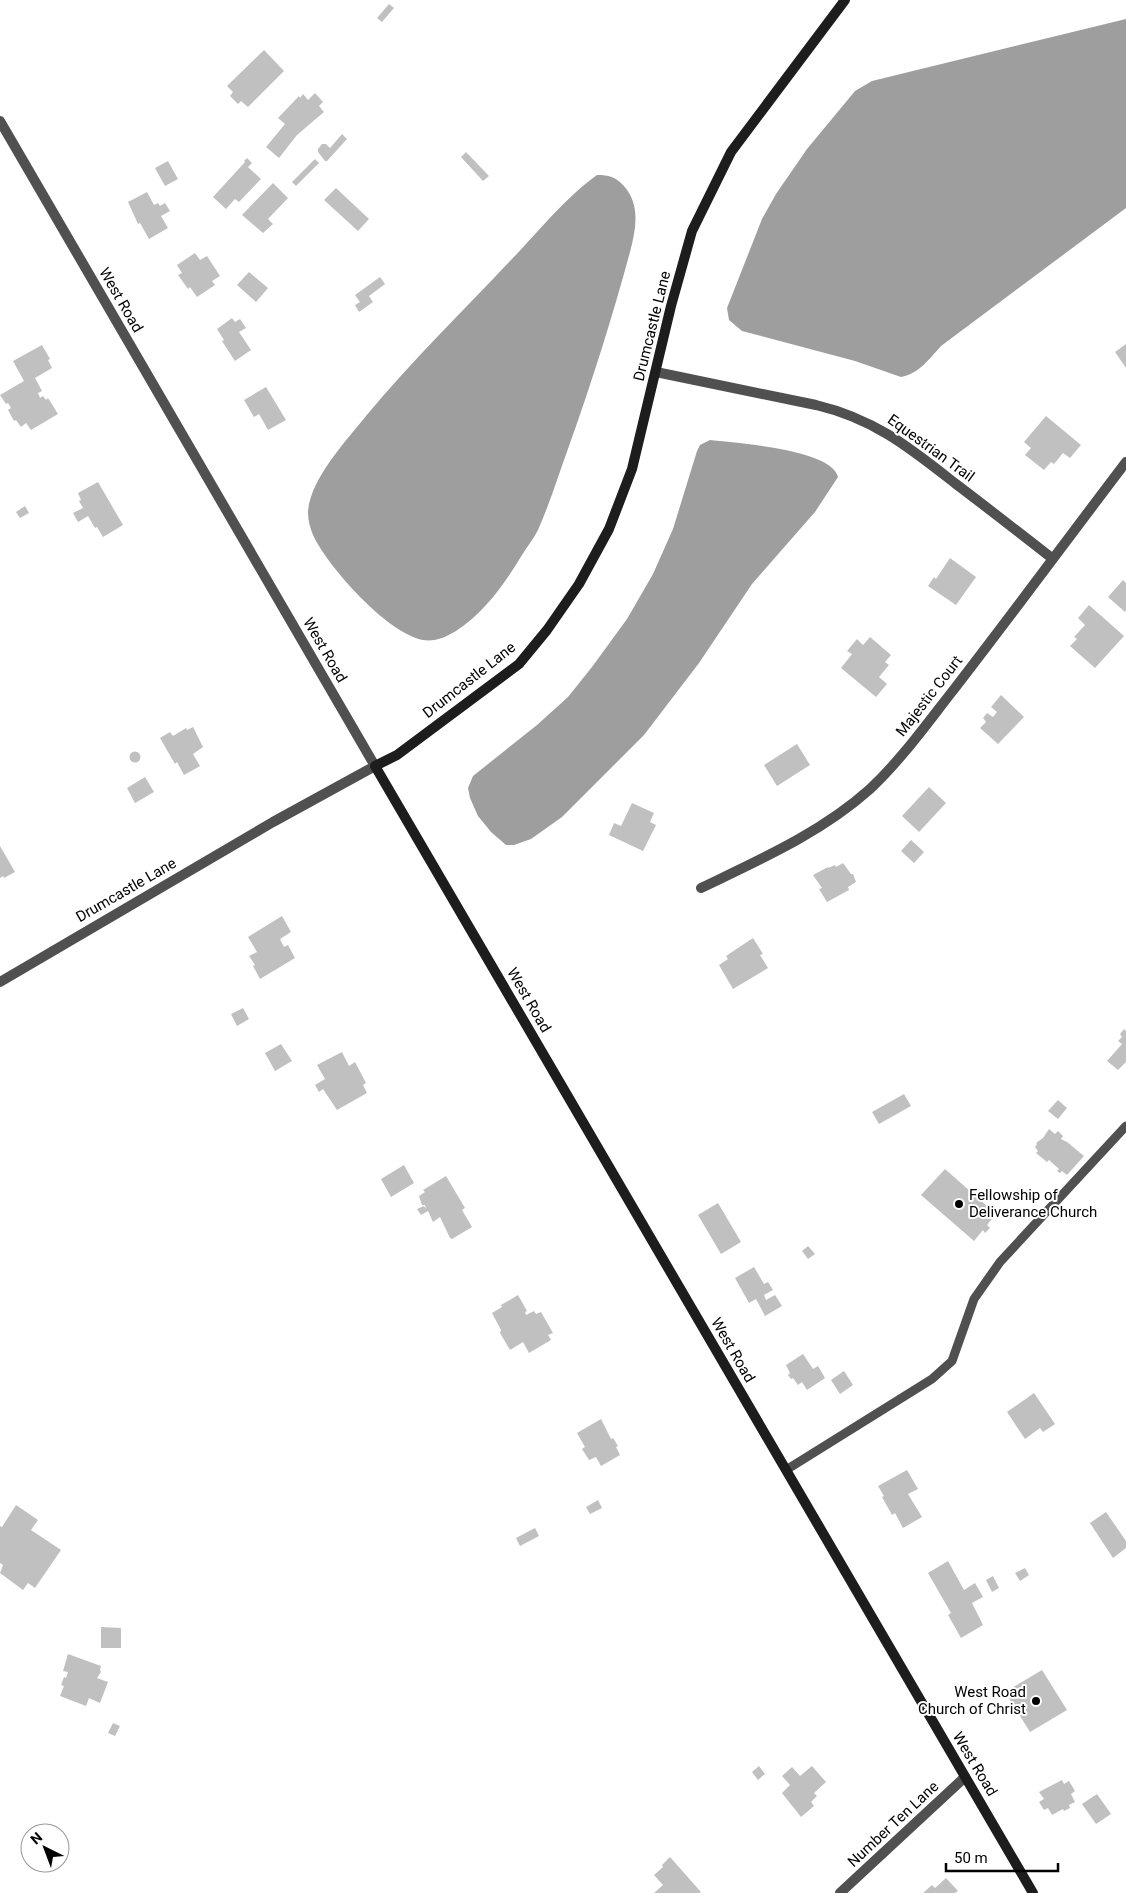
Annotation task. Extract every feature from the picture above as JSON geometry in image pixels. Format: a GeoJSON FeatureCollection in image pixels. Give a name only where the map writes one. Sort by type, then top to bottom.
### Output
{"type":"FeatureCollection","features":[{"type":"Feature","properties":{"kind":"street","name":"Drumcastle Lane"},"geometry":{"type":"LineString","coordinates":[[0,982],[281,818],[397,755],[519,664],[547,630],[579,584],[609,529],[632,469],[671,306],[692,231],[716,179],[731,152],[845,0]]}},
{"type":"Feature","properties":{"kind":"street","name":"West Road"},"geometry":{"type":"LineString","coordinates":[[0,122],[1034,1893]]}},
{"type":"Feature","properties":{"kind":"street","name":"Equestrian Trail"},"geometry":{"type":"LineString","coordinates":[[656,372],[824,406],[865,421],[902,443],[1053,559]]}},
{"type":"Feature","properties":{"kind":"street","name":"Majestic Court"},"geometry":{"type":"LineString","coordinates":[[701,888],[776,852],[811,832],[870,789],[896,762],[1126,462]]}},
{"type":"Feature","properties":{"kind":"street","name":"Number Ten Lane"},"geometry":{"type":"LineString","coordinates":[[840,1893],[965,1777]]}},
{"type":"Feature","properties":{"kind":"lane"},"geometry":{"type":"LineString","coordinates":[[786,1470],[932,1379],[952,1362],[974,1299],[1000,1262],[1126,1126]]}},
{"type":"Feature","properties":{"kind":"shaded area"},"geometry":{"type":"Polygon","coordinates":[[[1126,19],[1126,208],[941,346],[919,369],[901,377],[855,361],[742,331],[729,320],[727,308],[762,219],[776,194],[807,149],[855,91],[872,81],[1126,19]]]}},
{"type":"Feature","properties":{"kind":"shaded area"},"geometry":{"type":"Polygon","coordinates":[[[597,175],[614,178],[629,192],[635,208],[634,234],[594,374],[538,530],[509,576],[476,615],[452,633],[436,640],[423,640],[409,635],[376,612],[331,564],[309,524],[310,499],[330,461],[401,376],[564,204],[597,175]]]}},
{"type":"Feature","properties":{"kind":"shaded area"},"geometry":{"type":"Polygon","coordinates":[[[710,440],[781,449],[801,454],[832,467],[838,477],[815,512],[752,584],[699,663],[644,735],[562,817],[531,839],[514,845],[506,845],[491,832],[478,816],[468,788],[473,776],[537,725],[568,697],[627,619],[653,574],[673,529],[697,451],[700,445],[710,440]]]}},
{"type":"Feature","properties":{"kind":"building"},"geometry":{"type":"Polygon","coordinates":[[[389,4],[394,8],[382,22],[377,18],[389,4]]]}},
{"type":"Feature","properties":{"kind":"building"},"geometry":{"type":"Polygon","coordinates":[[[264,50],[284,71],[248,107],[241,101],[238,104],[230,96],[233,92],[227,86],[264,50]]]}},
{"type":"Feature","properties":{"kind":"building"},"geometry":{"type":"Polygon","coordinates":[[[315,93],[323,102],[319,106],[324,112],[297,135],[279,158],[266,147],[285,124],[278,118],[299,96],[300,98],[303,94],[308,100],[315,93]]]}},
{"type":"Feature","properties":{"kind":"building"},"geometry":{"type":"Polygon","coordinates":[[[342,134],[347,139],[325,161],[318,152],[318,149],[322,144],[326,144],[330,148],[342,134]]]}},
{"type":"Feature","properties":{"kind":"building"},"geometry":{"type":"Polygon","coordinates":[[[466,152],[489,176],[483,181],[461,157],[466,152]]]}},
{"type":"Feature","properties":{"kind":"building"},"geometry":{"type":"Polygon","coordinates":[[[247,158],[252,163],[248,167],[261,179],[239,202],[235,199],[226,209],[213,197],[247,158]]]}},
{"type":"Feature","properties":{"kind":"building"},"geometry":{"type":"Polygon","coordinates":[[[315,159],[319,163],[296,186],[292,182],[315,159]]]}},
{"type":"Feature","properties":{"kind":"building"},"geometry":{"type":"Polygon","coordinates":[[[168,161],[178,179],[165,186],[155,168],[168,161]]]}},
{"type":"Feature","properties":{"kind":"building"},"geometry":{"type":"Polygon","coordinates":[[[273,183],[288,198],[268,219],[273,224],[263,233],[242,215],[273,183]]]}},
{"type":"Feature","properties":{"kind":"building"},"geometry":{"type":"Polygon","coordinates":[[[336,188],[369,219],[358,231],[324,200],[336,188]]]}},
{"type":"Feature","properties":{"kind":"building"},"geometry":{"type":"Polygon","coordinates":[[[147,192],[154,205],[158,203],[160,206],[165,203],[170,211],[161,216],[168,228],[149,239],[140,223],[138,224],[128,202],[147,192]]]}},
{"type":"Feature","properties":{"kind":"building"},"geometry":{"type":"Polygon","coordinates":[[[195,253],[200,260],[207,256],[220,276],[212,281],[215,285],[197,297],[190,287],[188,289],[178,275],[182,273],[177,265],[195,253]]]}},
{"type":"Feature","properties":{"kind":"building"},"geometry":{"type":"Polygon","coordinates":[[[249,272],[268,288],[256,302],[237,285],[249,272]]]}},
{"type":"Feature","properties":{"kind":"building"},"geometry":{"type":"Polygon","coordinates":[[[380,277],[385,284],[369,296],[373,302],[359,312],[355,305],[360,302],[355,295],[380,277]]]}},
{"type":"Feature","properties":{"kind":"building"},"geometry":{"type":"Polygon","coordinates":[[[232,318],[235,322],[240,319],[246,328],[239,332],[251,350],[235,361],[222,341],[224,340],[217,329],[232,318]]]}},
{"type":"Feature","properties":{"kind":"building"},"geometry":{"type":"Polygon","coordinates":[[[1126,344],[1126,368],[1115,352],[1126,344]]]}},
{"type":"Feature","properties":{"kind":"building"},"geometry":{"type":"Polygon","coordinates":[[[42,345],[50,359],[48,360],[52,368],[35,378],[42,391],[38,393],[40,398],[43,396],[46,400],[48,398],[58,414],[31,430],[26,423],[21,427],[16,420],[14,421],[8,410],[11,408],[0,395],[24,381],[13,361],[42,345]]]}},
{"type":"Feature","properties":{"kind":"building"},"geometry":{"type":"Polygon","coordinates":[[[266,387],[286,420],[268,430],[259,414],[254,417],[244,400],[266,387]]]}},
{"type":"Feature","properties":{"kind":"building"},"geometry":{"type":"Polygon","coordinates":[[[1046,416],[1081,445],[1070,458],[1063,453],[1054,464],[1051,462],[1044,470],[1025,455],[1031,448],[1024,442],[1046,416]]]}},
{"type":"Feature","properties":{"kind":"building"},"geometry":{"type":"Polygon","coordinates":[[[98,482],[123,525],[103,537],[88,516],[78,522],[73,513],[83,508],[79,501],[81,500],[78,493],[98,482]]]}},
{"type":"Feature","properties":{"kind":"building"},"geometry":{"type":"Polygon","coordinates":[[[25,506],[29,513],[20,518],[16,512],[25,506]]]}},
{"type":"Feature","properties":{"kind":"building"},"geometry":{"type":"Polygon","coordinates":[[[950,558],[976,577],[956,605],[928,586],[934,577],[936,579],[950,558]]]}},
{"type":"Feature","properties":{"kind":"building"},"geometry":{"type":"Polygon","coordinates":[[[1123,580],[1126,583],[1125,612],[1108,597],[1123,580]]]}},
{"type":"Feature","properties":{"kind":"building"},"geometry":{"type":"Polygon","coordinates":[[[1089,605],[1124,636],[1095,668],[1070,646],[1077,639],[1074,637],[1085,625],[1078,618],[1089,605]]]}},
{"type":"Feature","properties":{"kind":"building"},"geometry":{"type":"Polygon","coordinates":[[[870,637],[891,655],[885,662],[889,665],[879,677],[887,684],[876,697],[841,668],[852,654],[847,651],[857,639],[863,645],[870,637]]]}},
{"type":"Feature","properties":{"kind":"building"},"geometry":{"type":"Polygon","coordinates":[[[1001,695],[1024,717],[998,744],[980,728],[986,722],[983,718],[987,713],[993,717],[997,712],[991,707],[1001,695]]]}},
{"type":"Feature","properties":{"kind":"building"},"geometry":{"type":"Polygon","coordinates":[[[193,727],[203,747],[193,754],[200,766],[184,775],[177,762],[175,764],[160,738],[170,732],[173,736],[186,728],[187,730],[193,727]]]}},
{"type":"Feature","properties":{"kind":"building"},"geometry":{"type":"Polygon","coordinates":[[[797,744],[810,765],[777,786],[764,765],[797,744]]]}},
{"type":"Feature","properties":{"kind":"building"},"geometry":{"type":"Polygon","coordinates":[[[135,751],[141,757],[135,763],[129,757],[135,751]]]}},
{"type":"Feature","properties":{"kind":"building"},"geometry":{"type":"Polygon","coordinates":[[[145,777],[154,792],[135,803],[127,788],[145,777]]]}},
{"type":"Feature","properties":{"kind":"building"},"geometry":{"type":"Polygon","coordinates":[[[929,787],[946,803],[919,832],[902,816],[929,787]]]}},
{"type":"Feature","properties":{"kind":"building"},"geometry":{"type":"Polygon","coordinates":[[[632,803],[654,813],[650,822],[656,825],[643,851],[609,835],[614,823],[621,826],[632,803]]]}},
{"type":"Feature","properties":{"kind":"building"},"geometry":{"type":"Polygon","coordinates":[[[911,840],[924,852],[914,863],[901,851],[911,840]]]}},
{"type":"Feature","properties":{"kind":"building"},"geometry":{"type":"Polygon","coordinates":[[[0,846],[15,872],[4,878],[3,876],[0,878],[0,846]]]}},
{"type":"Feature","properties":{"kind":"building"},"geometry":{"type":"Polygon","coordinates":[[[843,863],[853,874],[856,882],[848,887],[849,890],[827,902],[819,889],[822,888],[813,875],[828,867],[835,865],[836,867],[843,863]]]}},
{"type":"Feature","properties":{"kind":"building"},"geometry":{"type":"Polygon","coordinates":[[[282,916],[291,932],[280,939],[284,947],[288,945],[295,958],[260,979],[253,966],[255,965],[249,956],[257,952],[248,937],[282,916]]]}},
{"type":"Feature","properties":{"kind":"building"},"geometry":{"type":"Polygon","coordinates":[[[753,938],[763,954],[760,955],[768,968],[733,989],[719,965],[728,959],[726,956],[753,938]]]}},
{"type":"Feature","properties":{"kind":"building"},"geometry":{"type":"Polygon","coordinates":[[[243,1008],[249,1019],[237,1026],[231,1014],[243,1008]]]}},
{"type":"Feature","properties":{"kind":"building"},"geometry":{"type":"Polygon","coordinates":[[[1124,1029],[1126,1031],[1126,1062],[1118,1070],[1107,1061],[1122,1044],[1118,1041],[1122,1037],[1120,1034],[1124,1029]]]}},
{"type":"Feature","properties":{"kind":"building"},"geometry":{"type":"Polygon","coordinates":[[[281,1044],[292,1061],[275,1071],[265,1053],[281,1044]]]}},
{"type":"Feature","properties":{"kind":"building"},"geometry":{"type":"Polygon","coordinates":[[[342,1052],[349,1066],[355,1062],[366,1083],[363,1085],[367,1093],[337,1110],[323,1089],[319,1092],[315,1085],[325,1079],[317,1065],[342,1052]]]}},
{"type":"Feature","properties":{"kind":"building"},"geometry":{"type":"Polygon","coordinates":[[[904,1094],[911,1106],[879,1124],[872,1112],[904,1094]]]}},
{"type":"Feature","properties":{"kind":"building"},"geometry":{"type":"Polygon","coordinates":[[[1058,1100],[1067,1108],[1058,1119],[1048,1111],[1058,1100]]]}},
{"type":"Feature","properties":{"kind":"building"},"geometry":{"type":"Polygon","coordinates":[[[1049,1129],[1055,1134],[1058,1131],[1063,1136],[1061,1139],[1084,1156],[1067,1175],[1062,1171],[1060,1173],[1057,1171],[1059,1169],[1049,1160],[1047,1162],[1036,1153],[1038,1151],[1035,1147],[1036,1143],[1043,1138],[1049,1129]]]}},
{"type":"Feature","properties":{"kind":"building"},"geometry":{"type":"Polygon","coordinates":[[[404,1165],[414,1183],[391,1197],[381,1179],[404,1165]]]}},
{"type":"Feature","properties":{"kind":"building","name":"Fellowship of Deliverance Church"},"geometry":{"type":"Polygon","coordinates":[[[945,1169],[996,1214],[987,1225],[990,1228],[985,1233],[983,1230],[974,1241],[921,1195],[945,1169]]]}},
{"type":"Feature","properties":{"kind":"building"},"geometry":{"type":"Polygon","coordinates":[[[446,1176],[465,1208],[462,1210],[472,1227],[452,1239],[440,1217],[433,1222],[428,1211],[421,1215],[417,1209],[424,1206],[426,1209],[425,1205],[422,1205],[419,1196],[425,1192],[423,1190],[446,1176]]]}},
{"type":"Feature","properties":{"kind":"building"},"geometry":{"type":"Polygon","coordinates":[[[718,1203],[741,1242],[721,1254],[698,1215],[718,1203]]]}},
{"type":"Feature","properties":{"kind":"building"},"geometry":{"type":"Polygon","coordinates":[[[808,1246],[815,1254],[808,1259],[802,1251],[808,1246]]]}},
{"type":"Feature","properties":{"kind":"building"},"geometry":{"type":"Polygon","coordinates":[[[754,1267],[764,1284],[768,1282],[773,1290],[764,1295],[766,1300],[775,1295],[782,1306],[765,1316],[756,1299],[749,1303],[735,1278],[754,1267]]]}},
{"type":"Feature","properties":{"kind":"building"},"geometry":{"type":"Polygon","coordinates":[[[518,1295],[527,1311],[525,1312],[526,1315],[534,1311],[536,1314],[541,1312],[553,1333],[548,1335],[551,1340],[529,1353],[523,1342],[510,1350],[500,1333],[501,1330],[492,1313],[518,1295]]]}},
{"type":"Feature","properties":{"kind":"building"},"geometry":{"type":"Polygon","coordinates":[[[803,1354],[813,1369],[818,1366],[825,1378],[807,1390],[802,1382],[798,1385],[793,1378],[791,1379],[786,1365],[803,1354]]]}},
{"type":"Feature","properties":{"kind":"building"},"geometry":{"type":"Polygon","coordinates":[[[844,1371],[853,1385],[840,1394],[831,1380],[844,1371]]]}},
{"type":"Feature","properties":{"kind":"building"},"geometry":{"type":"Polygon","coordinates":[[[1034,1393],[1055,1424],[1043,1432],[1040,1428],[1025,1439],[1007,1412],[1034,1393]]]}},
{"type":"Feature","properties":{"kind":"building"},"geometry":{"type":"Polygon","coordinates":[[[601,1419],[611,1439],[613,1438],[618,1446],[616,1447],[620,1455],[601,1466],[596,1457],[589,1460],[582,1449],[585,1447],[577,1433],[601,1419]]]}},
{"type":"Feature","properties":{"kind":"building"},"geometry":{"type":"Polygon","coordinates":[[[907,1470],[918,1489],[908,1494],[922,1517],[903,1528],[895,1513],[892,1515],[878,1486],[907,1470]]]}},
{"type":"Feature","properties":{"kind":"building"},"geometry":{"type":"Polygon","coordinates":[[[598,1500],[602,1508],[590,1514],[586,1507],[598,1500]]]}},
{"type":"Feature","properties":{"kind":"building"},"geometry":{"type":"Polygon","coordinates":[[[16,1505],[38,1520],[31,1530],[61,1550],[35,1588],[28,1583],[23,1590],[0,1573],[3,1565],[0,1563],[0,1526],[2,1527],[16,1505]]]}},
{"type":"Feature","properties":{"kind":"building"},"geometry":{"type":"Polygon","coordinates":[[[1106,1512],[1126,1541],[1126,1548],[1113,1558],[1090,1523],[1106,1512]]]}},
{"type":"Feature","properties":{"kind":"building"},"geometry":{"type":"Polygon","coordinates":[[[535,1528],[539,1536],[520,1546],[516,1538],[535,1528]]]}},
{"type":"Feature","properties":{"kind":"building"},"geometry":{"type":"Polygon","coordinates":[[[948,1561],[964,1590],[975,1583],[983,1597],[972,1603],[983,1625],[961,1638],[948,1615],[951,1613],[928,1573],[948,1561]]]}},
{"type":"Feature","properties":{"kind":"building"},"geometry":{"type":"Polygon","coordinates":[[[1025,1568],[1029,1575],[1020,1581],[1015,1573],[1025,1568]]]}},
{"type":"Feature","properties":{"kind":"building"},"geometry":{"type":"Polygon","coordinates":[[[993,1576],[999,1588],[992,1592],[986,1580],[993,1576]]]}},
{"type":"Feature","properties":{"kind":"building"},"geometry":{"type":"Polygon","coordinates":[[[101,1627],[121,1628],[121,1648],[101,1648],[101,1627]]]}},
{"type":"Feature","properties":{"kind":"building"},"geometry":{"type":"Polygon","coordinates":[[[68,1654],[101,1666],[101,1672],[97,1678],[108,1682],[100,1703],[89,1698],[86,1706],[60,1696],[64,1686],[61,1685],[68,1672],[63,1671],[68,1654]]]}},
{"type":"Feature","properties":{"kind":"building","name":"West Road Church of Christ"},"geometry":{"type":"Polygon","coordinates":[[[1042,1670],[1067,1710],[1030,1732],[1005,1692],[1042,1670]]]}},
{"type":"Feature","properties":{"kind":"building"},"geometry":{"type":"Polygon","coordinates":[[[113,1723],[120,1726],[115,1736],[108,1733],[113,1723]]]}},
{"type":"Feature","properties":{"kind":"building"},"geometry":{"type":"Polygon","coordinates":[[[759,1766],[765,1774],[758,1780],[752,1772],[759,1766]]]}},
{"type":"Feature","properties":{"kind":"building"},"geometry":{"type":"Polygon","coordinates":[[[812,1766],[826,1782],[814,1793],[817,1796],[811,1802],[814,1806],[801,1817],[782,1793],[790,1785],[782,1776],[792,1767],[800,1776],[812,1766]]]}},
{"type":"Feature","properties":{"kind":"building"},"geometry":{"type":"Polygon","coordinates":[[[1062,1780],[1064,1784],[1069,1781],[1075,1791],[1071,1794],[1075,1802],[1069,1805],[1070,1808],[1064,1811],[1063,1809],[1052,1815],[1048,1808],[1044,1810],[1039,1802],[1044,1799],[1039,1792],[1062,1780]]]}},
{"type":"Feature","properties":{"kind":"building"},"geometry":{"type":"Polygon","coordinates":[[[1097,1794],[1111,1814],[1096,1824],[1082,1804],[1097,1794]]]}},
{"type":"Feature","properties":{"kind":"building"},"geometry":{"type":"Polygon","coordinates":[[[670,1857],[701,1892],[654,1893],[663,1885],[654,1875],[670,1857]]]}},
{"type":"Feature","properties":{"kind":"building"},"geometry":{"type":"Polygon","coordinates":[[[946,1878],[958,1891],[955,1893],[923,1893],[932,1885],[935,1888],[946,1878]]]}},
{"type":"Feature","properties":{"kind":"place","name":"Fellowship of Deliverance Church"},"geometry":{"type":"Point","coordinates":[959,1204]}},
{"type":"Feature","properties":{"kind":"place","name":"West Road Church of Christ"},"geometry":{"type":"Point","coordinates":[1036,1701]}}]}
